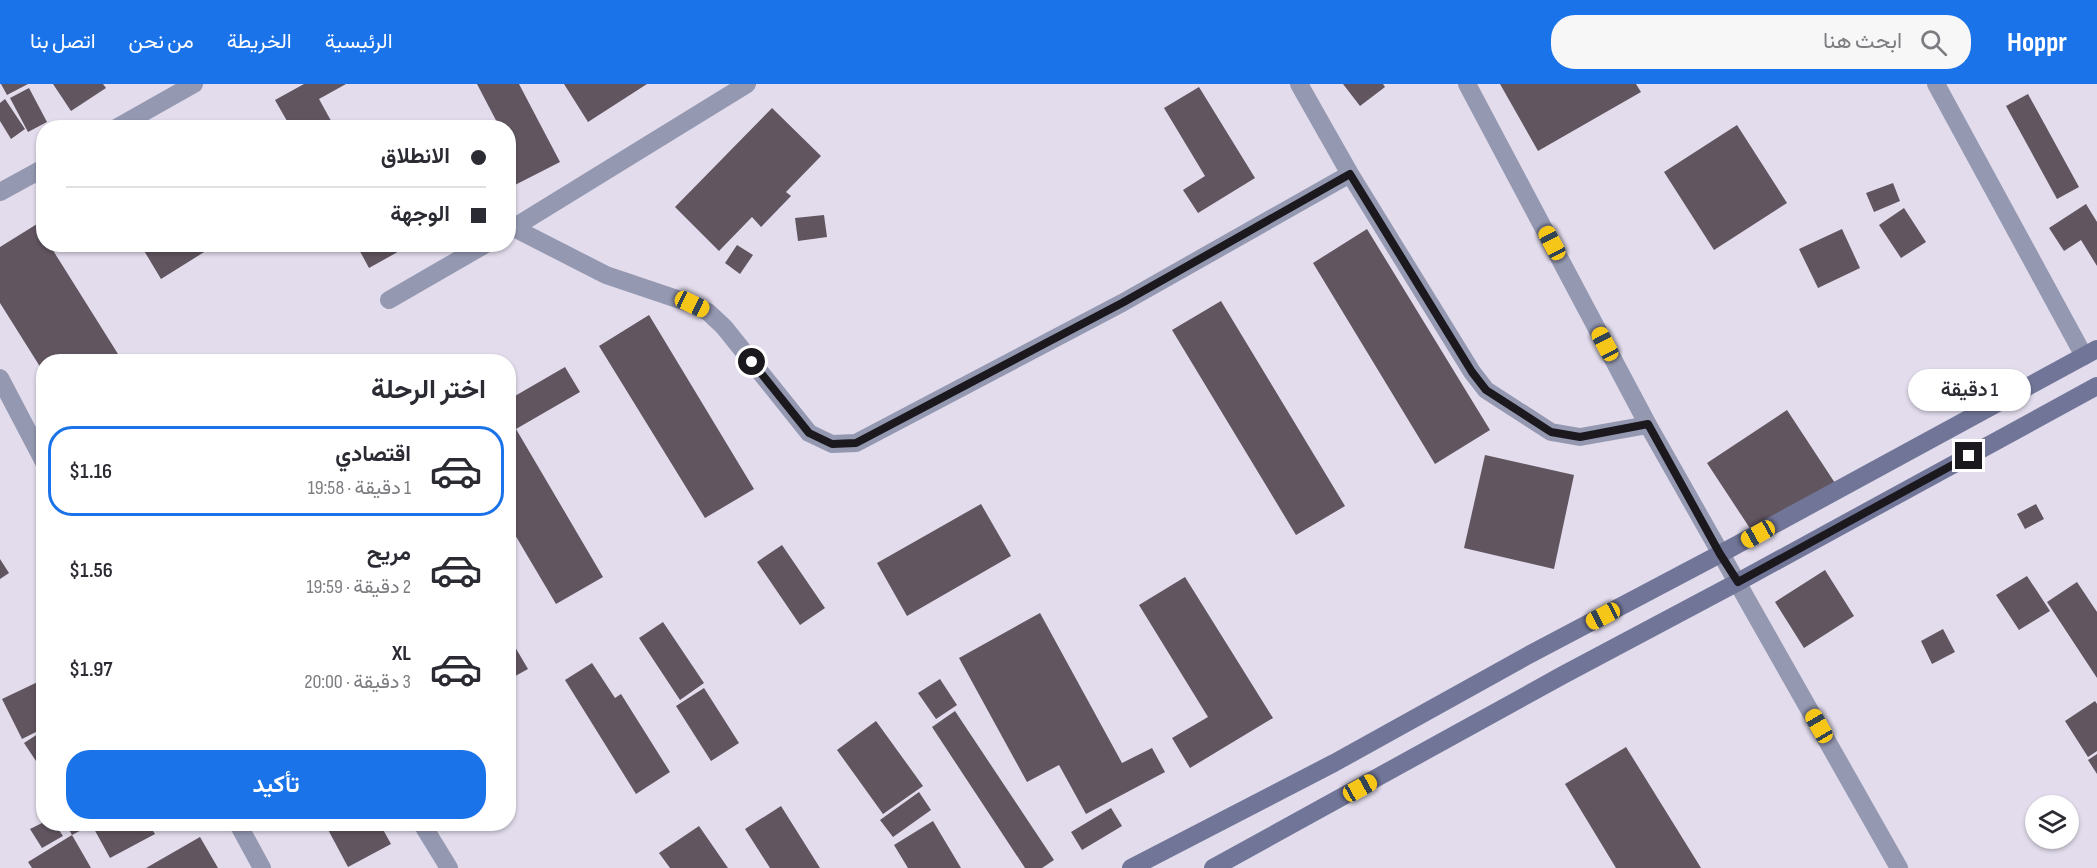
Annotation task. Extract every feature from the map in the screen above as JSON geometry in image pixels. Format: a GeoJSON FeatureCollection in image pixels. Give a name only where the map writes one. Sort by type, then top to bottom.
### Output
{"type":"FeatureCollection","features":[{"type":"Feature","properties":{"kind":"street"},"geometry":{"type":"LineString","coordinates":[[130,120],[194,84]]}},
{"type":"Feature","properties":{"kind":"street"},"geometry":{"type":"LineString","coordinates":[[516,227],[747,84]]}},
{"type":"Feature","properties":{"kind":"street"},"geometry":{"type":"LineString","coordinates":[[1299,84],[1350,174],[1472,372],[1486,390],[1551,432],[1580,437],[1648,424]]}},
{"type":"Feature","properties":{"kind":"street"},"geometry":{"type":"LineString","coordinates":[[1467,84],[1648,424],[1899,868]]}},
{"type":"Feature","properties":{"kind":"street"},"geometry":{"type":"LineString","coordinates":[[1131,868],[1334,763],[1525,657],[2090,353],[1936,84]]}},
{"type":"Feature","properties":{"kind":"street"},"geometry":{"type":"LineString","coordinates":[[0,192],[36,172]]}},
{"type":"Feature","properties":{"kind":"street"},"geometry":{"type":"LineString","coordinates":[[516,232],[606,275],[692,304],[708,312],[724,327],[809,433],[832,444],[856,443],[1122,303],[1350,174]]}},
{"type":"Feature","properties":{"kind":"street"},"geometry":{"type":"LineString","coordinates":[[389,300],[472,252]]}},
{"type":"Feature","properties":{"kind":"street"},"geometry":{"type":"LineString","coordinates":[[0,378],[36,447]]}},
{"type":"Feature","properties":{"kind":"street"},"geometry":{"type":"LineString","coordinates":[[1213,868],[1563,675],[2097,386]]}},
{"type":"Feature","properties":{"kind":"street"},"geometry":{"type":"LineString","coordinates":[[241,831],[262,868]]}},
{"type":"Feature","properties":{"kind":"street"},"geometry":{"type":"LineString","coordinates":[[426,831],[449,868]]}},
{"type":"Feature","properties":{"kind":"building"},"geometry":{"type":"Polygon","coordinates":[[[1,84],[28,84],[7,95],[1,84]]]}},
{"type":"Feature","properties":{"kind":"building"},"geometry":{"type":"Polygon","coordinates":[[[53,84],[103,84],[106,88],[71,111],[53,84]]]}},
{"type":"Feature","properties":{"kind":"building"},"geometry":{"type":"Polygon","coordinates":[[[304,84],[346,84],[319,99],[331,120],[286,120],[275,100],[304,84]]]}},
{"type":"Feature","properties":{"kind":"building"},"geometry":{"type":"Polygon","coordinates":[[[477,84],[519,84],[560,162],[516,184],[516,120],[496,120],[477,84]]]}},
{"type":"Feature","properties":{"kind":"building"},"geometry":{"type":"Polygon","coordinates":[[[564,84],[647,84],[588,122],[564,84]]]}},
{"type":"Feature","properties":{"kind":"building"},"geometry":{"type":"Polygon","coordinates":[[[1343,84],[1383,84],[1385,87],[1360,106],[1343,84]]]}},
{"type":"Feature","properties":{"kind":"building"},"geometry":{"type":"Polygon","coordinates":[[[1500,84],[1636,84],[1641,92],[1538,151],[1500,84]]]}},
{"type":"Feature","properties":{"kind":"building"},"geometry":{"type":"Polygon","coordinates":[[[1199,87],[1255,178],[1198,213],[1183,190],[1205,176],[1164,108],[1199,87]]]}},
{"type":"Feature","properties":{"kind":"building"},"geometry":{"type":"Polygon","coordinates":[[[29,88],[46,120],[36,120],[36,128],[28,132],[10,98],[29,88]]]}},
{"type":"Feature","properties":{"kind":"building"},"geometry":{"type":"Polygon","coordinates":[[[2028,94],[2079,187],[2057,199],[2006,106],[2028,94]]]}},
{"type":"Feature","properties":{"kind":"building"},"geometry":{"type":"Polygon","coordinates":[[[5,99],[25,129],[11,139],[0,121],[0,103],[5,99]]]}},
{"type":"Feature","properties":{"kind":"building"},"geometry":{"type":"Polygon","coordinates":[[[772,108],[821,156],[786,192],[791,196],[761,227],[752,217],[719,251],[675,207],[772,108]]]}},
{"type":"Feature","properties":{"kind":"building"},"geometry":{"type":"Polygon","coordinates":[[[1737,125],[1787,203],[1714,250],[1664,172],[1737,125]]]}},
{"type":"Feature","properties":{"kind":"building"},"geometry":{"type":"Polygon","coordinates":[[[1893,183],[1900,201],[1874,212],[1866,193],[1893,183]]]}},
{"type":"Feature","properties":{"kind":"building"},"geometry":{"type":"Polygon","coordinates":[[[2086,204],[2097,222],[2097,266],[2081,240],[2064,251],[2049,228],[2086,204]]]}},
{"type":"Feature","properties":{"kind":"building"},"geometry":{"type":"Polygon","coordinates":[[[1904,208],[1926,242],[1901,258],[1879,225],[1904,208]]]}},
{"type":"Feature","properties":{"kind":"building"},"geometry":{"type":"Polygon","coordinates":[[[824,215],[827,237],[798,241],[795,218],[824,215]]]}},
{"type":"Feature","properties":{"kind":"building"},"geometry":{"type":"Polygon","coordinates":[[[36,225],[36,252],[54,252],[118,354],[36,354],[36,360],[0,303],[0,247],[36,225]]]}},
{"type":"Feature","properties":{"kind":"building"},"geometry":{"type":"Polygon","coordinates":[[[1367,229],[1490,430],[1435,464],[1313,263],[1367,229]]]}},
{"type":"Feature","properties":{"kind":"building"},"geometry":{"type":"Polygon","coordinates":[[[1842,229],[1860,268],[1818,288],[1799,249],[1842,229]]]}},
{"type":"Feature","properties":{"kind":"building"},"geometry":{"type":"Polygon","coordinates":[[[737,245],[753,255],[740,274],[725,263],[737,245]]]}},
{"type":"Feature","properties":{"kind":"building"},"geometry":{"type":"Polygon","coordinates":[[[145,252],[204,252],[161,279],[145,252]]]}},
{"type":"Feature","properties":{"kind":"building"},"geometry":{"type":"Polygon","coordinates":[[[360,252],[398,252],[369,268],[360,252]]]}},
{"type":"Feature","properties":{"kind":"building"},"geometry":{"type":"Polygon","coordinates":[[[1221,301],[1345,506],[1296,535],[1172,330],[1221,301]]]}},
{"type":"Feature","properties":{"kind":"building"},"geometry":{"type":"Polygon","coordinates":[[[649,315],[754,489],[705,518],[599,346],[649,315]]]}},
{"type":"Feature","properties":{"kind":"building"},"geometry":{"type":"Polygon","coordinates":[[[565,367],[580,392],[516,429],[516,395],[565,367]]]}},
{"type":"Feature","properties":{"kind":"building"},"geometry":{"type":"Polygon","coordinates":[[[1787,410],[1835,483],[1755,536],[1707,463],[1787,410]]]}},
{"type":"Feature","properties":{"kind":"building"},"geometry":{"type":"Polygon","coordinates":[[[516,429],[603,577],[556,604],[516,536],[516,429]]]}},
{"type":"Feature","properties":{"kind":"building"},"geometry":{"type":"Polygon","coordinates":[[[1485,455],[1574,475],[1554,569],[1464,548],[1485,455]]]}},
{"type":"Feature","properties":{"kind":"building"},"geometry":{"type":"Polygon","coordinates":[[[981,504],[1011,556],[907,616],[877,563],[981,504]]]}},
{"type":"Feature","properties":{"kind":"building"},"geometry":{"type":"Polygon","coordinates":[[[2036,504],[2044,519],[2025,529],[2017,514],[2036,504]]]}},
{"type":"Feature","properties":{"kind":"building"},"geometry":{"type":"Polygon","coordinates":[[[782,545],[825,608],[800,625],[757,562],[782,545]]]}},
{"type":"Feature","properties":{"kind":"building"},"geometry":{"type":"Polygon","coordinates":[[[0,559],[9,573],[0,579],[0,559]]]}},
{"type":"Feature","properties":{"kind":"building"},"geometry":{"type":"Polygon","coordinates":[[[1825,570],[1854,616],[1804,648],[1775,602],[1825,570]]]}},
{"type":"Feature","properties":{"kind":"building"},"geometry":{"type":"Polygon","coordinates":[[[2027,576],[2050,611],[2019,630],[1996,595],[2027,576]]]}},
{"type":"Feature","properties":{"kind":"building"},"geometry":{"type":"Polygon","coordinates":[[[1185,577],[1273,718],[1190,768],[1172,738],[1208,717],[1139,605],[1185,577]]]}},
{"type":"Feature","properties":{"kind":"building"},"geometry":{"type":"Polygon","coordinates":[[[2077,582],[2097,612],[2097,678],[2047,602],[2077,582]]]}},
{"type":"Feature","properties":{"kind":"building"},"geometry":{"type":"Polygon","coordinates":[[[1040,613],[1122,763],[1152,748],[1165,772],[1086,814],[1059,765],[1027,782],[959,658],[1040,613]]]}},
{"type":"Feature","properties":{"kind":"building"},"geometry":{"type":"Polygon","coordinates":[[[663,622],[704,683],[680,700],[639,638],[663,622]]]}},
{"type":"Feature","properties":{"kind":"building"},"geometry":{"type":"Polygon","coordinates":[[[1943,629],[1955,652],[1932,664],[1921,641],[1943,629]]]}},
{"type":"Feature","properties":{"kind":"building"},"geometry":{"type":"Polygon","coordinates":[[[516,649],[528,669],[516,676],[516,649]]]}},
{"type":"Feature","properties":{"kind":"building"},"geometry":{"type":"Polygon","coordinates":[[[592,663],[615,698],[621,694],[670,772],[636,794],[565,680],[592,663]]]}},
{"type":"Feature","properties":{"kind":"building"},"geometry":{"type":"Polygon","coordinates":[[[940,679],[957,705],[936,719],[918,693],[940,679]]]}},
{"type":"Feature","properties":{"kind":"building"},"geometry":{"type":"Polygon","coordinates":[[[36,683],[36,732],[22,739],[2,699],[36,683]]]}},
{"type":"Feature","properties":{"kind":"building"},"geometry":{"type":"Polygon","coordinates":[[[704,688],[739,743],[711,761],[676,706],[704,688]]]}},
{"type":"Feature","properties":{"kind":"building"},"geometry":{"type":"Polygon","coordinates":[[[2095,701],[2097,704],[2097,751],[2088,757],[2065,721],[2095,701]]]}},
{"type":"Feature","properties":{"kind":"building"},"geometry":{"type":"Polygon","coordinates":[[[955,711],[1054,860],[1042,868],[1025,868],[932,727],[955,711]]]}},
{"type":"Feature","properties":{"kind":"building"},"geometry":{"type":"Polygon","coordinates":[[[876,721],[923,786],[883,814],[837,750],[876,721]]]}},
{"type":"Feature","properties":{"kind":"building"},"geometry":{"type":"Polygon","coordinates":[[[36,735],[36,761],[24,743],[36,735]]]}},
{"type":"Feature","properties":{"kind":"building"},"geometry":{"type":"Polygon","coordinates":[[[1626,747],[1701,868],[1616,868],[1565,784],[1626,747]]]}},
{"type":"Feature","properties":{"kind":"building"},"geometry":{"type":"Polygon","coordinates":[[[2097,754],[2097,774],[2088,760],[2097,754]]]}},
{"type":"Feature","properties":{"kind":"building"},"geometry":{"type":"Polygon","coordinates":[[[919,792],[931,810],[893,837],[880,820],[919,792]]]}},
{"type":"Feature","properties":{"kind":"building"},"geometry":{"type":"Polygon","coordinates":[[[781,806],[820,868],[770,868],[745,829],[781,806]]]}},
{"type":"Feature","properties":{"kind":"building"},"geometry":{"type":"Polygon","coordinates":[[[1111,808],[1122,826],[1082,850],[1071,832],[1111,808]]]}},
{"type":"Feature","properties":{"kind":"building"},"geometry":{"type":"Polygon","coordinates":[[[933,821],[961,868],[908,868],[894,845],[933,821]]]}},
{"type":"Feature","properties":{"kind":"building"},"geometry":{"type":"Polygon","coordinates":[[[36,826],[36,831],[60,831],[63,836],[42,848],[30,829],[36,826]]]}},
{"type":"Feature","properties":{"kind":"building"},"geometry":{"type":"Polygon","coordinates":[[[699,826],[728,868],[670,868],[659,853],[699,826]]]}},
{"type":"Feature","properties":{"kind":"building"},"geometry":{"type":"Polygon","coordinates":[[[95,831],[153,831],[155,834],[110,858],[95,831]]]}},
{"type":"Feature","properties":{"kind":"building"},"geometry":{"type":"Polygon","coordinates":[[[329,831],[384,831],[391,844],[348,867],[329,831]]]}},
{"type":"Feature","properties":{"kind":"building"},"geometry":{"type":"Polygon","coordinates":[[[72,835],[91,868],[32,868],[28,862],[72,835]]]}},
{"type":"Feature","properties":{"kind":"building"},"geometry":{"type":"Polygon","coordinates":[[[200,837],[218,868],[146,868],[200,837]]]}},
{"type":"Feature","properties":{"kind":"route"},"geometry":{"type":"LineString","coordinates":[[752,362],[809,433],[832,444],[856,443],[1122,303],[1350,174],[1472,372],[1486,390],[1551,432],[1580,437],[1648,424],[1738,582],[1969,456]]}}]}
